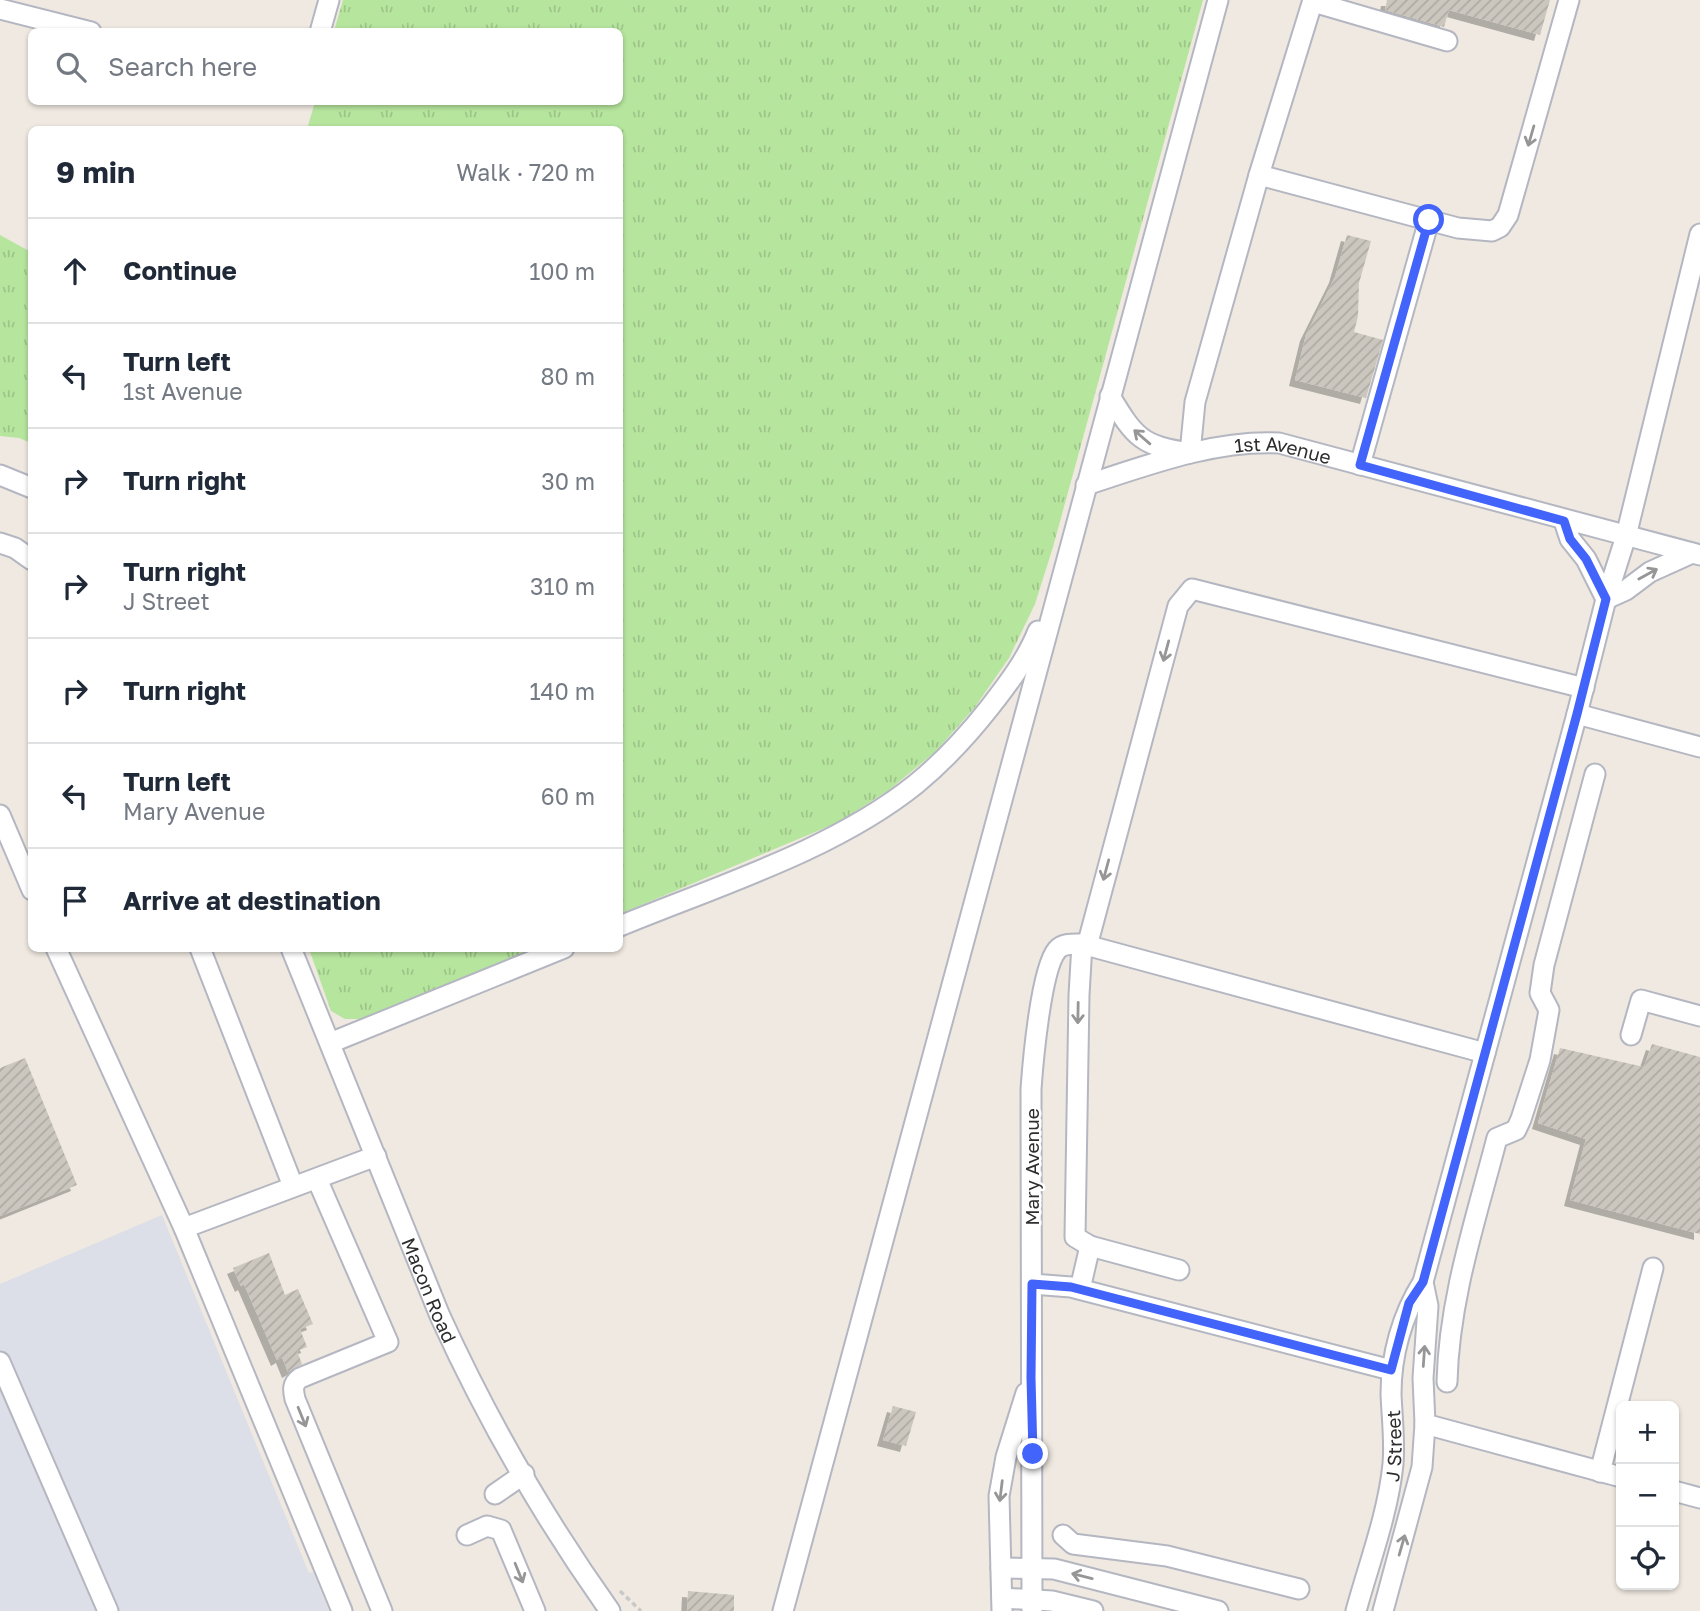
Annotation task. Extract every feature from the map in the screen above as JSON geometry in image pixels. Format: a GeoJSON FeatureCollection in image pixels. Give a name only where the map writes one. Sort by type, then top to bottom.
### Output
{"type":"FeatureCollection","features":[{"type":"Feature","properties":{"kind":"street"},"geometry":{"type":"LineString","coordinates":[[321,28],[329,0]]}},
{"type":"Feature","properties":{"kind":"street"},"geometry":{"type":"LineString","coordinates":[[783,1611],[1218,0]]}},
{"type":"Feature","properties":{"kind":"street"},"geometry":{"type":"LineString","coordinates":[[1259,175],[1458,228],[1492,231],[1500,227],[1508,215],[1569,0]]}},
{"type":"Feature","properties":{"kind":"street"},"geometry":{"type":"LineString","coordinates":[[1190,453],[1195,402],[1259,175],[1313,1],[1447,41]]}},
{"type":"Feature","properties":{"kind":"street"},"geometry":{"type":"LineString","coordinates":[[0,9],[75,28]]}},
{"type":"Feature","properties":{"kind":"street"},"geometry":{"type":"LineString","coordinates":[[1360,465],[1429,220]]}},
{"type":"Feature","properties":{"kind":"street","name":"J Street"},"geometry":{"type":"LineString","coordinates":[[1356,1611],[1384,1510],[1393,1466],[1391,1370],[1409,1303],[1423,1282],[1606,599],[1626,536],[1700,234]]}},
{"type":"Feature","properties":{"kind":"street","name":"1st Avenue"},"geometry":{"type":"LineString","coordinates":[[1110,396],[1125,420],[1145,441],[1153,446],[1190,453]]}},
{"type":"Feature","properties":{"kind":"street","name":"1st Avenue"},"geometry":{"type":"LineString","coordinates":[[1086,485],[1190,453],[1254,442],[1279,443],[1696,554]]}},
{"type":"Feature","properties":{"kind":"street"},"geometry":{"type":"LineString","coordinates":[[0,475],[28,486]]}},
{"type":"Feature","properties":{"kind":"street"},"geometry":{"type":"LineString","coordinates":[[1564,521],[1570,539],[1586,559],[1606,599],[1626,590],[1650,572],[1696,554]]}},
{"type":"Feature","properties":{"kind":"street"},"geometry":{"type":"LineString","coordinates":[[0,543],[28,556]]}},
{"type":"Feature","properties":{"kind":"street"},"geometry":{"type":"LineString","coordinates":[[623,925],[839,834],[916,784],[951,754],[1009,683],[1034,643],[1063,573]]}},
{"type":"Feature","properties":{"kind":"street"},"geometry":{"type":"LineString","coordinates":[[1080,1289],[1082,1241],[1079,995],[1085,945],[1178,606],[1192,589],[1584,688]]}},
{"type":"Feature","properties":{"kind":"street"},"geometry":{"type":"LineString","coordinates":[[1577,714],[1700,747]]}},
{"type":"Feature","properties":{"kind":"street"},"geometry":{"type":"LineString","coordinates":[[1447,1382],[1448,1345],[1454,1301],[1497,1138],[1516,1130],[1540,1060],[1549,1010],[1540,993],[1544,965],[1595,774]]}},
{"type":"Feature","properties":{"kind":"street"},"geometry":{"type":"LineString","coordinates":[[0,815],[28,881]]}},
{"type":"Feature","properties":{"kind":"street","name":"Mary Avenue"},"geometry":{"type":"LineString","coordinates":[[1032,1605],[1031,1089],[1040,1009],[1052,958],[1058,948],[1069,943],[1085,945]]}},
{"type":"Feature","properties":{"kind":"street"},"geometry":{"type":"LineString","coordinates":[[1085,945],[1485,1053]]}},
{"type":"Feature","properties":{"kind":"street"},"geometry":{"type":"LineString","coordinates":[[58,952],[184,1228],[342,1611]]}},
{"type":"Feature","properties":{"kind":"street"},"geometry":{"type":"LineString","coordinates":[[202,952],[293,1186]]}},
{"type":"Feature","properties":{"kind":"street","name":"Macon Road"},"geometry":{"type":"LineString","coordinates":[[293,952],[440,1316],[464,1368],[524,1474],[610,1611]]}},
{"type":"Feature","properties":{"kind":"street"},"geometry":{"type":"LineString","coordinates":[[330,1043],[554,952]]}},
{"type":"Feature","properties":{"kind":"street"},"geometry":{"type":"LineString","coordinates":[[1631,1035],[1641,1000],[1700,1016]]}},
{"type":"Feature","properties":{"kind":"street"},"geometry":{"type":"LineString","coordinates":[[184,1228],[376,1156]]}},
{"type":"Feature","properties":{"kind":"street"},"geometry":{"type":"LineString","coordinates":[[317,1178],[388,1342],[295,1382],[295,1399],[382,1611]]}},
{"type":"Feature","properties":{"kind":"street"},"geometry":{"type":"LineString","coordinates":[[1082,1241],[1179,1270]]}},
{"type":"Feature","properties":{"kind":"street"},"geometry":{"type":"LineString","coordinates":[[1600,1472],[1653,1268]]}},
{"type":"Feature","properties":{"kind":"street","name":"J Street"},"geometry":{"type":"LineString","coordinates":[[1383,1611],[1422,1467],[1425,1424],[1423,1378],[1428,1306],[1423,1282]]}},
{"type":"Feature","properties":{"kind":"street"},"geometry":{"type":"LineString","coordinates":[[1032,1284],[1080,1289],[1391,1370]]}},
{"type":"Feature","properties":{"kind":"street"},"geometry":{"type":"LineString","coordinates":[[0,1362],[108,1611]]}},
{"type":"Feature","properties":{"kind":"street","name":"Mary Avenue"},"geometry":{"type":"LineString","coordinates":[[1002,1605],[999,1496],[1006,1457],[1031,1378]]}},
{"type":"Feature","properties":{"kind":"street"},"geometry":{"type":"LineString","coordinates":[[1425,1424],[1616,1476]]}},
{"type":"Feature","properties":{"kind":"street"},"geometry":{"type":"LineString","coordinates":[[495,1494],[524,1474]]}},
{"type":"Feature","properties":{"kind":"street"},"geometry":{"type":"LineString","coordinates":[[1679,1492],[1700,1498]]}},
{"type":"Feature","properties":{"kind":"street"},"geometry":{"type":"LineString","coordinates":[[467,1535],[487,1526],[501,1530],[535,1611]]}},
{"type":"Feature","properties":{"kind":"street"},"geometry":{"type":"LineString","coordinates":[[1063,1535],[1073,1544],[1167,1556],[1299,1590]]}},
{"type":"Feature","properties":{"kind":"street"},"geometry":{"type":"LineString","coordinates":[[1001,1568],[1054,1569],[1218,1611]]}},
{"type":"Feature","properties":{"kind":"street"},"geometry":{"type":"LineString","coordinates":[[1002,1605],[1032,1605],[1052,1601],[1093,1611]]}},
{"type":"Feature","properties":{"kind":"path"},"geometry":{"type":"LineString","coordinates":[[616,1587],[641,1611]]}},
{"type":"Feature","properties":{"kind":"shaded area"},"geometry":{"type":"Polygon","coordinates":[[[162,1215],[309,1573],[313,1572],[329,1611],[0,1611],[0,1284],[162,1215]]]}},
{"type":"Feature","properties":{"kind":"green space"},"geometry":{"type":"Polygon","coordinates":[[[343,0],[1203,0],[1035,604],[1009,658],[975,707],[935,752],[889,790],[839,822],[623,913],[623,126],[308,126],[314,105],[623,105],[623,28],[335,28],[343,0]]]}},
{"type":"Feature","properties":{"kind":"green space"},"geometry":{"type":"Polygon","coordinates":[[[0,235],[28,250],[28,442],[0,436],[0,235]]]}},
{"type":"Feature","properties":{"kind":"green space"},"geometry":{"type":"Polygon","coordinates":[[[310,952],[528,952],[363,1019],[345,1019],[331,1011],[310,952]]]}},
{"type":"Feature","properties":{"kind":"building"},"geometry":{"type":"Polygon","coordinates":[[[1387,0],[1550,0],[1540,35],[1449,10],[1444,27],[1385,10],[1387,0]]]}},
{"type":"Feature","properties":{"kind":"building"},"geometry":{"type":"Polygon","coordinates":[[[1347,235],[1371,241],[1359,283],[1358,316],[1354,332],[1383,340],[1366,398],[1295,380],[1306,335],[1335,277],[1347,235]]]}},
{"type":"Feature","properties":{"kind":"building"},"geometry":{"type":"Polygon","coordinates":[[[1652,1044],[1700,1057],[1700,1234],[1570,1200],[1586,1139],[1538,1123],[1560,1048],[1644,1067],[1652,1044]]]}},
{"type":"Feature","properties":{"kind":"building"},"geometry":{"type":"Polygon","coordinates":[[[25,1058],[77,1185],[0,1216],[0,1068],[25,1058]]]}},
{"type":"Feature","properties":{"kind":"building"},"geometry":{"type":"Polygon","coordinates":[[[269,1253],[285,1295],[298,1289],[313,1324],[300,1329],[307,1347],[297,1351],[302,1364],[288,1372],[282,1357],[277,1360],[244,1284],[241,1286],[233,1268],[269,1253]]]}},
{"type":"Feature","properties":{"kind":"building"},"geometry":{"type":"Polygon","coordinates":[[[893,1406],[916,1412],[906,1446],[883,1440],[893,1406]]]}},
{"type":"Feature","properties":{"kind":"building"},"geometry":{"type":"Polygon","coordinates":[[[688,1591],[734,1595],[734,1611],[687,1611],[688,1591]]]}},
{"type":"Feature","properties":{"kind":"route"},"geometry":{"type":"LineString","coordinates":[[1033,1454],[1032,1284],[1071,1287],[1391,1370],[1409,1303],[1423,1282],[1606,599],[1586,559],[1570,539],[1564,521],[1360,465],[1429,220]]}}]}
